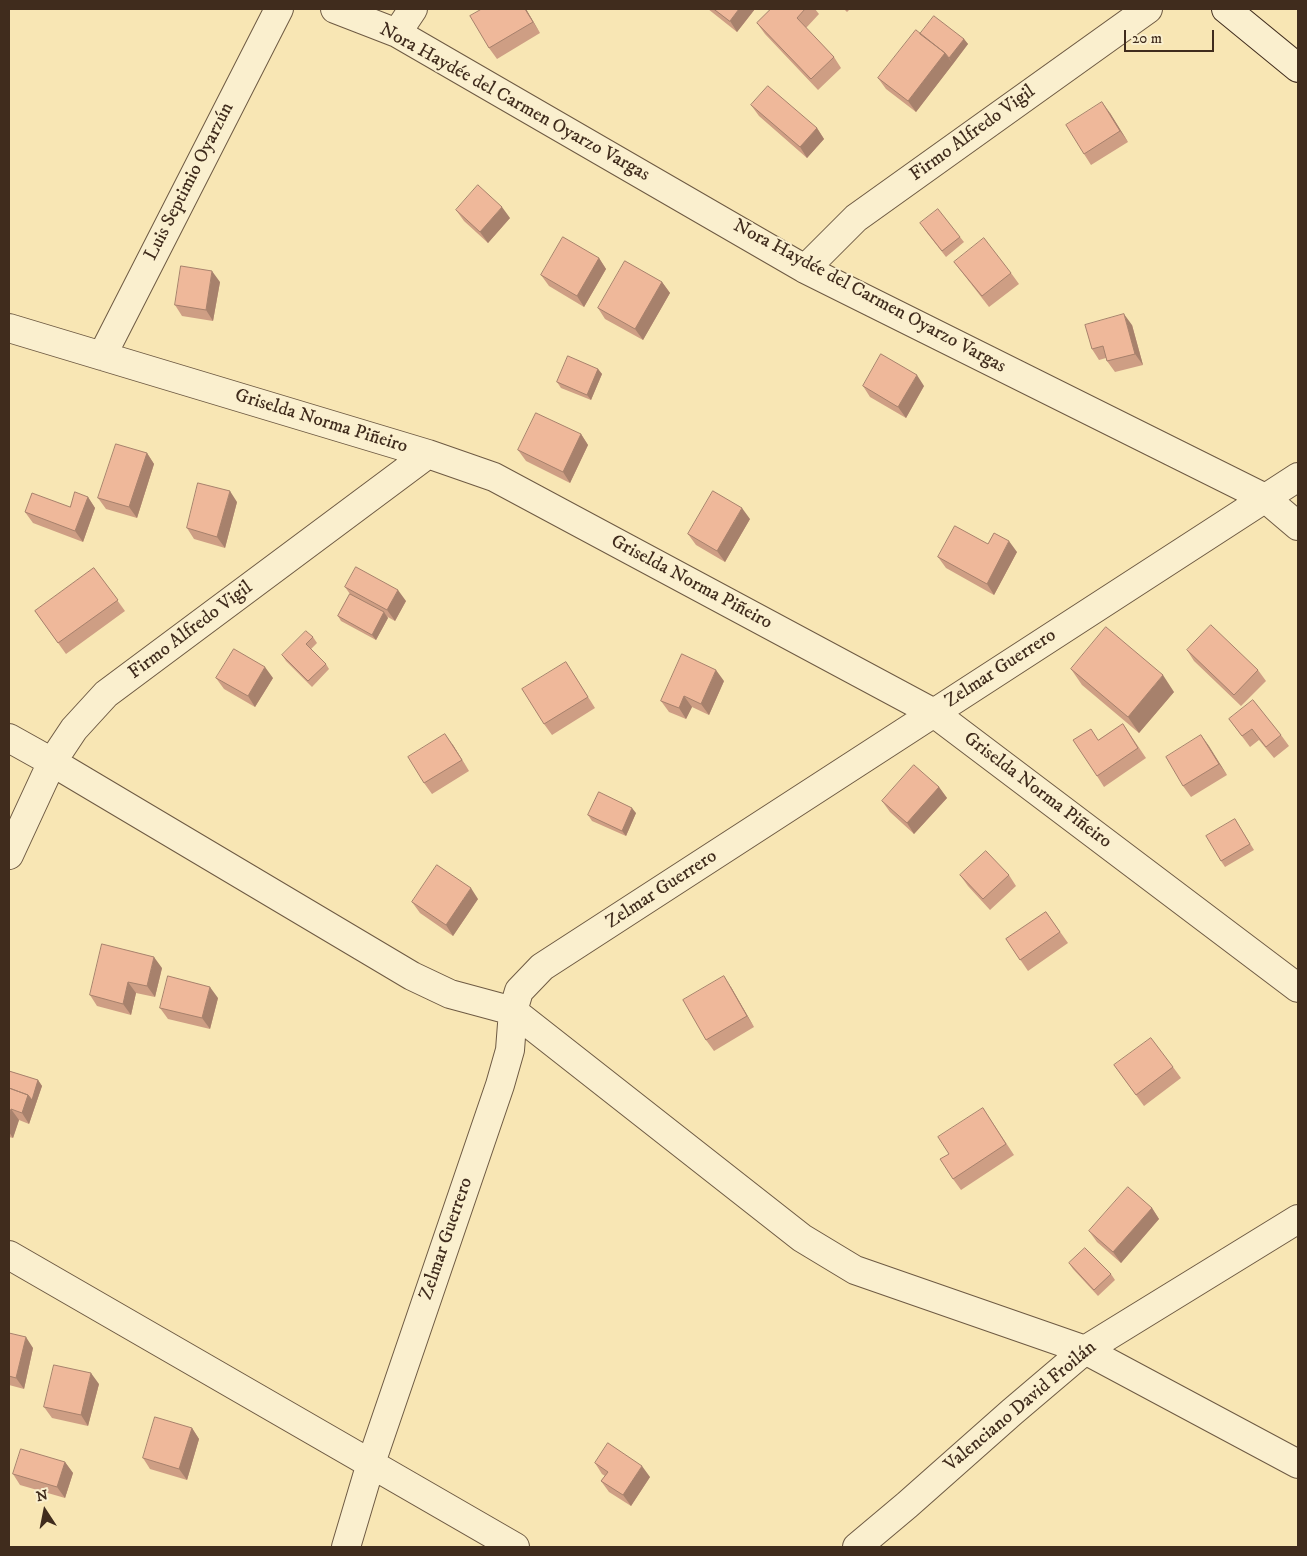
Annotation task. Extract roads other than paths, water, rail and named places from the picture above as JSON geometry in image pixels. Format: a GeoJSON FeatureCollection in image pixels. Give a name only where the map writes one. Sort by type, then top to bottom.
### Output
{"type":"FeatureCollection","features":[{"type":"Feature","properties":{"kind":"street","name":"Luis Septimio Oyarzún"},"geometry":{"type":"LineString","coordinates":[[102,356],[278,9]]}},
{"type":"Feature","properties":{"kind":"street","name":"Nora Haydée del Carmen Oyarzo Vargas"},"geometry":{"type":"LineString","coordinates":[[335,9],[396,33],[805,269],[1265,498],[1298,526]]}},
{"type":"Feature","properties":{"kind":"street"},"geometry":{"type":"LineString","coordinates":[[396,33],[413,9]]}},
{"type":"Feature","properties":{"kind":"street","name":"Firmo Alfredo Vigil"},"geometry":{"type":"LineString","coordinates":[[805,269],[856,218],[1148,9]]}},
{"type":"Feature","properties":{"kind":"street"},"geometry":{"type":"LineString","coordinates":[[1226,9],[1298,68]]}},
{"type":"Feature","properties":{"kind":"street","name":"Griselda Norma Piñeiro"},"geometry":{"type":"LineString","coordinates":[[9,328],[428,454],[494,476],[934,713],[1298,988]]}},
{"type":"Feature","properties":{"kind":"street","name":"Firmo Alfredo Vigil"},"geometry":{"type":"LineString","coordinates":[[9,855],[52,762],[74,729],[106,694],[428,454]]}},
{"type":"Feature","properties":{"kind":"street","name":"Zelmar Guerrero"},"geometry":{"type":"LineString","coordinates":[[346,1547],[371,1464],[500,1085],[510,1050],[514,1011],[519,991],[542,968],[1298,477]]}},
{"type":"Feature","properties":{"kind":"street"},"geometry":{"type":"LineString","coordinates":[[9,738],[412,976],[450,994],[514,1011],[802,1238],[855,1270],[1085,1350],[1298,1464]]}},
{"type":"Feature","properties":{"kind":"street","name":"Valenciano David Froilán"},"geometry":{"type":"LineString","coordinates":[[856,1547],[1085,1350],[1298,1219]]}},
{"type":"Feature","properties":{"kind":"street"},"geometry":{"type":"LineString","coordinates":[[9,1255],[515,1547]]}}]}
